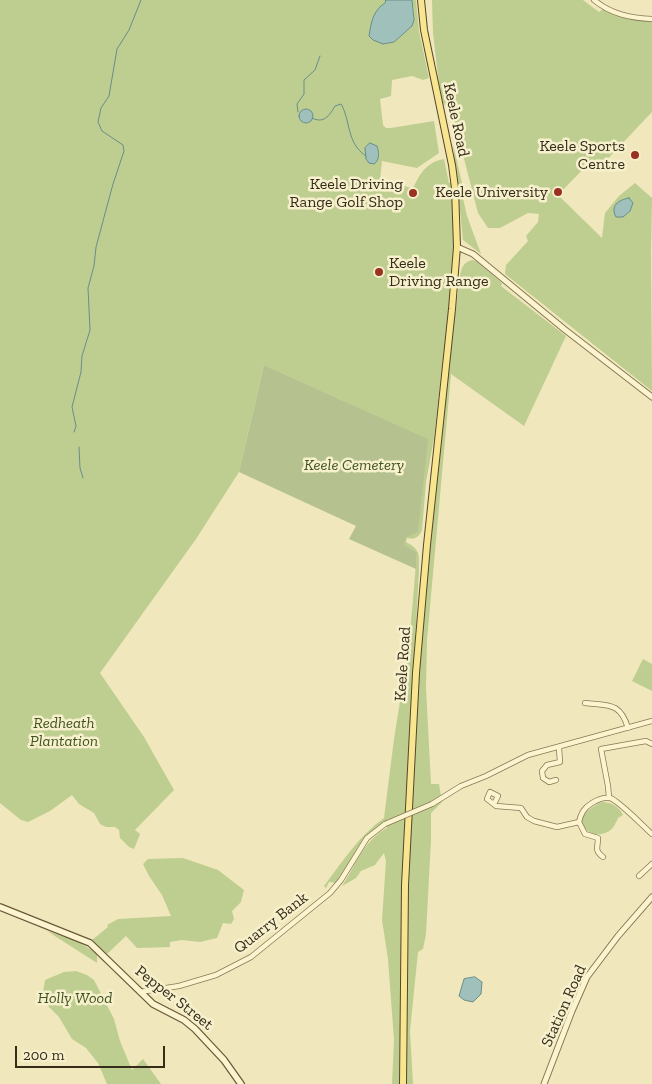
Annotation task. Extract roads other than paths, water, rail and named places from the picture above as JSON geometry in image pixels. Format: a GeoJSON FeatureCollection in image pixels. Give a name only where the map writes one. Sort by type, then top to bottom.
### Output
{"type":"FeatureCollection","features":[{"type":"Feature","properties":{"kind":"main road","name":"Keele Road"},"geometry":{"type":"LineString","coordinates":[[403,1084],[405,885],[415,683],[426,545],[457,247],[455,188],[452,165],[424,30],[421,0]]}},
{"type":"Feature","properties":{"kind":"main road","name":"Pepper Street"},"geometry":{"type":"LineString","coordinates":[[0,907],[90,943],[153,1004],[184,1020],[195,1029],[220,1055],[241,1084]]}},
{"type":"Feature","properties":{"kind":"street"},"geometry":{"type":"LineString","coordinates":[[594,0],[608,10],[623,16],[652,19]]}},
{"type":"Feature","properties":{"kind":"street"},"geometry":{"type":"LineString","coordinates":[[457,247],[473,254],[652,397]]}},
{"type":"Feature","properties":{"kind":"street"},"geometry":{"type":"LineString","coordinates":[[585,703],[617,708],[624,715],[628,728]]}},
{"type":"Feature","properties":{"kind":"street","name":"Quarry Bank"},"geometry":{"type":"LineString","coordinates":[[140,992],[179,986],[216,975],[251,957],[330,893],[341,880],[367,838],[386,824],[432,804],[462,786],[528,755],[560,748],[652,721]]}},
{"type":"Feature","properties":{"kind":"street"},"geometry":{"type":"LineString","coordinates":[[609,798],[601,749],[646,741],[652,744]]}},
{"type":"Feature","properties":{"kind":"street"},"geometry":{"type":"LineString","coordinates":[[556,780],[549,782],[543,778],[542,771],[547,765],[560,762],[560,748]]}},
{"type":"Feature","properties":{"kind":"street"},"geometry":{"type":"LineString","coordinates":[[605,836],[598,838],[585,834],[579,822],[581,812],[587,806],[603,798],[614,800],[652,834]]}},
{"type":"Feature","properties":{"kind":"street"},"geometry":{"type":"LineString","coordinates":[[494,804],[496,806],[522,808],[527,817],[534,821],[557,827],[579,822]]}},
{"type":"Feature","properties":{"kind":"street"},"geometry":{"type":"LineString","coordinates":[[598,838],[597,852],[603,857]]}},
{"type":"Feature","properties":{"kind":"street"},"geometry":{"type":"LineString","coordinates":[[639,876],[652,864]]}},
{"type":"Feature","properties":{"kind":"street","name":"Station Road"},"geometry":{"type":"LineString","coordinates":[[544,1084],[587,977],[618,936],[652,897]]}},
{"type":"Feature","properties":{"kind":"water"},"geometry":{"type":"Polygon","coordinates":[[[386,0],[412,0],[414,20],[412,26],[394,42],[383,44],[369,36],[375,13],[386,0]]]}},
{"type":"Feature","properties":{"kind":"water"},"geometry":{"type":"Polygon","coordinates":[[[303,109],[309,109],[313,116],[309,123],[303,123],[299,119],[299,113],[303,109]]]}},
{"type":"Feature","properties":{"kind":"water"},"geometry":{"type":"Polygon","coordinates":[[[370,143],[377,146],[378,151],[378,158],[374,164],[369,163],[366,159],[365,148],[370,143]]]}},
{"type":"Feature","properties":{"kind":"water"},"geometry":{"type":"Polygon","coordinates":[[[629,198],[633,203],[630,211],[623,217],[616,217],[614,210],[616,204],[621,200],[629,198]]]}},
{"type":"Feature","properties":{"kind":"water"},"geometry":{"type":"Polygon","coordinates":[[[475,977],[482,982],[481,994],[473,1002],[464,1000],[459,996],[464,979],[475,977]]]}},
{"type":"Feature","properties":{"kind":"waterway"},"geometry":{"type":"LineString","coordinates":[[74,432],[76,426],[72,407],[81,372],[82,356],[90,330],[88,288],[94,266],[96,247],[124,151],[123,145],[102,131],[98,122],[101,108],[109,96],[117,49],[129,30],[141,0]]}},
{"type":"Feature","properties":{"kind":"waterway"},"geometry":{"type":"LineString","coordinates":[[298,112],[297,104],[304,94],[304,80],[315,70],[320,56]]}},
{"type":"Feature","properties":{"kind":"waterway"},"geometry":{"type":"LineString","coordinates":[[312,118],[316,120],[326,118],[335,106],[341,104],[355,145],[366,156]]}},
{"type":"Feature","properties":{"kind":"waterway"},"geometry":{"type":"LineString","coordinates":[[79,447],[80,468],[83,478]]}},
{"type":"Feature","properties":{"kind":"place","name":"Keele Sports Centre"},"geometry":{"type":"Point","coordinates":[635,155]}},
{"type":"Feature","properties":{"kind":"place","name":"Keele University"},"geometry":{"type":"Point","coordinates":[558,192]}},
{"type":"Feature","properties":{"kind":"place","name":"Keele Driving Range Golf Shop"},"geometry":{"type":"Point","coordinates":[413,193]}},
{"type":"Feature","properties":{"kind":"place","name":"Keele Driving Range"},"geometry":{"type":"Point","coordinates":[379,272]}},
{"type":"Feature","properties":{"kind":"park label","name":"Keele Cemetery"},"geometry":{"type":"Point","coordinates":[354,465]}},
{"type":"Feature","properties":{"kind":"park label","name":"Redheath Plantation"},"geometry":{"type":"Point","coordinates":[64,732]}},
{"type":"Feature","properties":{"kind":"park label","name":"Holly Wood"},"geometry":{"type":"Point","coordinates":[75,998]}}]}
